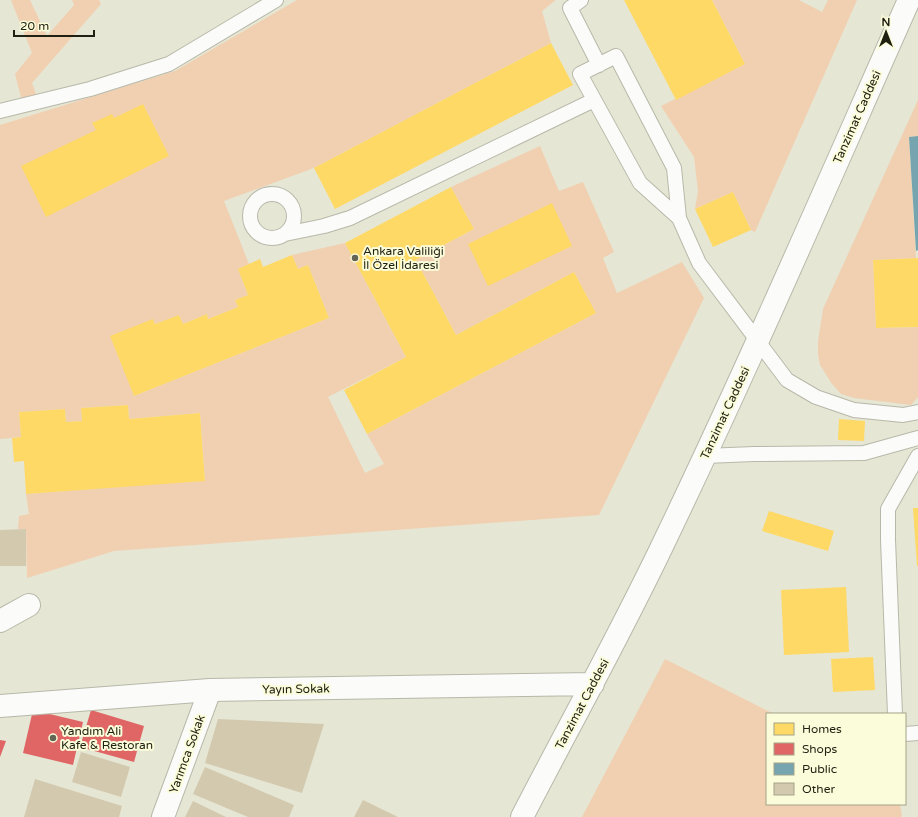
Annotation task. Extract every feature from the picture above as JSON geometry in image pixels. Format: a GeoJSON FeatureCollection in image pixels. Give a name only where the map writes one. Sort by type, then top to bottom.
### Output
{"type":"FeatureCollection","features":[{"type":"Feature","properties":{"kind":"main road","name":"Tanzimat Caddesi"},"geometry":{"type":"LineString","coordinates":[[522,817],[593,684],[665,541],[758,341],[909,0]]}},
{"type":"Feature","properties":{"kind":"main road"},"geometry":{"type":"LineString","coordinates":[[0,621],[29,605]]}},
{"type":"Feature","properties":{"kind":"main road","name":"Yayın Sokak"},"geometry":{"type":"LineString","coordinates":[[0,706],[210,690],[593,684]]}},
{"type":"Feature","properties":{"kind":"main road","name":"Yarımca Sokak"},"geometry":{"type":"LineString","coordinates":[[163,817],[210,690]]}},
{"type":"Feature","properties":{"kind":"lane"},"geometry":{"type":"LineString","coordinates":[[0,111],[90,89],[169,64],[276,0]]}},
{"type":"Feature","properties":{"kind":"lane"},"geometry":{"type":"LineString","coordinates":[[581,0],[570,8],[599,65]]}},
{"type":"Feature","properties":{"kind":"lane"},"geometry":{"type":"LineString","coordinates":[[679,218],[640,183],[580,74],[616,56],[674,168],[679,218],[700,262],[787,380],[816,397],[854,410],[904,415],[918,412]]}},
{"type":"Feature","properties":{"kind":"lane"},"geometry":{"type":"LineString","coordinates":[[285,234],[324,226],[350,218],[594,100]]}},
{"type":"Feature","properties":{"kind":"lane"},"geometry":{"type":"LineString","coordinates":[[705,456],[864,453],[918,438]]}},
{"type":"Feature","properties":{"kind":"lane"},"geometry":{"type":"LineString","coordinates":[[895,713],[888,509],[918,456]]}},
{"type":"Feature","properties":{"kind":"lane"},"geometry":{"type":"LineString","coordinates":[[906,734],[918,732]]}},
{"type":"Feature","properties":{"kind":"shaded area"},"geometry":{"type":"Polygon","coordinates":[[[11,0],[30,0],[47,36],[74,5],[72,0],[99,0],[101,4],[32,83],[37,97],[22,101],[15,74],[32,53],[11,0]]]}},
{"type":"Feature","properties":{"kind":"shaded area"},"geometry":{"type":"Polygon","coordinates":[[[297,0],[556,0],[542,11],[551,43],[314,168],[224,201],[249,264],[238,269],[248,295],[235,300],[238,307],[208,319],[207,314],[183,324],[179,315],[155,324],[153,319],[134,396],[329,318],[308,265],[298,269],[292,255],[345,243],[406,357],[328,397],[365,473],[384,464],[367,434],[596,313],[574,272],[456,335],[416,260],[474,229],[451,187],[540,146],[559,191],[583,182],[614,252],[603,258],[617,293],[682,262],[704,298],[599,515],[114,551],[27,578],[26,529],[18,529],[19,516],[29,514],[26,494],[205,480],[200,413],[129,419],[128,405],[81,408],[82,421],[66,422],[65,409],[19,412],[21,437],[0,439],[0,125],[175,71],[297,0]]]}},
{"type":"Feature","properties":{"kind":"shaded area"},"geometry":{"type":"Polygon","coordinates":[[[712,0],[799,0],[822,12],[828,0],[857,0],[755,232],[751,230],[733,192],[695,209],[698,191],[694,157],[661,106],[745,64],[712,0]]]}},
{"type":"Feature","properties":{"kind":"shaded area"},"geometry":{"type":"Polygon","coordinates":[[[918,100],[918,136],[909,137],[916,258],[873,260],[876,328],[918,327],[918,397],[911,405],[854,398],[841,394],[832,384],[820,365],[818,341],[823,309],[918,100]]]}},
{"type":"Feature","properties":{"kind":"shaded area"},"geometry":{"type":"Polygon","coordinates":[[[665,659],[772,713],[766,713],[766,805],[900,805],[902,817],[582,817],[665,659]]]}},
{"type":"Feature","properties":{"kind":"building: Homes"},"geometry":{"type":"Polygon","coordinates":[[[624,0],[712,0],[745,64],[676,100],[624,0]]]}},
{"type":"Feature","properties":{"kind":"building: Homes"},"geometry":{"type":"Polygon","coordinates":[[[551,43],[573,85],[335,209],[314,168],[551,43]]]}},
{"type":"Feature","properties":{"kind":"building: Homes"},"geometry":{"type":"Polygon","coordinates":[[[143,104],[169,156],[46,217],[21,166],[96,130],[92,123],[112,114],[114,118],[143,104]]]}},
{"type":"Feature","properties":{"kind":"building: Homes"},"geometry":{"type":"Polygon","coordinates":[[[451,187],[474,229],[416,260],[456,335],[574,272],[596,313],[367,434],[344,390],[406,357],[345,243],[451,187]]]}},
{"type":"Feature","properties":{"kind":"building: Homes"},"geometry":{"type":"Polygon","coordinates":[[[733,192],[751,230],[713,247],[695,209],[733,192]]]}},
{"type":"Feature","properties":{"kind":"building: Homes"},"geometry":{"type":"Polygon","coordinates":[[[552,203],[572,246],[488,286],[468,244],[552,203]]]}},
{"type":"Feature","properties":{"kind":"building: Homes"},"geometry":{"type":"Polygon","coordinates":[[[292,255],[298,269],[308,265],[329,318],[134,396],[110,336],[153,319],[155,324],[179,315],[183,324],[207,314],[208,319],[238,307],[235,300],[248,295],[238,269],[260,259],[263,267],[292,255]]]}},
{"type":"Feature","properties":{"kind":"building: Homes"},"geometry":{"type":"Polygon","coordinates":[[[918,258],[918,327],[876,328],[873,260],[918,258]]]}},
{"type":"Feature","properties":{"kind":"building: Homes"},"geometry":{"type":"Polygon","coordinates":[[[128,405],[129,419],[200,413],[205,481],[26,494],[24,461],[14,462],[12,438],[21,437],[19,412],[65,409],[66,422],[82,421],[81,408],[128,405]]]}},
{"type":"Feature","properties":{"kind":"building: Homes"},"geometry":{"type":"Polygon","coordinates":[[[839,419],[865,421],[864,441],[838,440],[839,419]]]}},
{"type":"Feature","properties":{"kind":"building: Homes"},"geometry":{"type":"Polygon","coordinates":[[[913,508],[918,508],[918,566],[917,566],[913,508]]]}},
{"type":"Feature","properties":{"kind":"building: Homes"},"geometry":{"type":"Polygon","coordinates":[[[769,511],[834,531],[828,551],[762,531],[769,511]]]}},
{"type":"Feature","properties":{"kind":"building: Homes"},"geometry":{"type":"Polygon","coordinates":[[[846,587],[849,652],[784,655],[781,590],[846,587]]]}},
{"type":"Feature","properties":{"kind":"building: Homes"},"geometry":{"type":"Polygon","coordinates":[[[873,657],[875,690],[833,692],[831,659],[873,657]]]}},
{"type":"Feature","properties":{"kind":"building: Shops","name":"Yandım Ali Kafe & Restoran"},"geometry":{"type":"Polygon","coordinates":[[[33,710],[83,722],[73,765],[23,753],[33,710]]]}},
{"type":"Feature","properties":{"kind":"building: Shops"},"geometry":{"type":"Polygon","coordinates":[[[91,710],[144,726],[134,762],[80,747],[91,710]]]}},
{"type":"Feature","properties":{"kind":"building: Shops"},"geometry":{"type":"Polygon","coordinates":[[[0,740],[6,741],[0,757],[0,740]]]}},
{"type":"Feature","properties":{"kind":"building: Public"},"geometry":{"type":"Polygon","coordinates":[[[918,136],[918,250],[916,251],[909,137],[918,136]]]}},
{"type":"Feature","properties":{"kind":"building: Other"},"geometry":{"type":"Polygon","coordinates":[[[26,529],[26,566],[0,566],[0,530],[26,529]]]}},
{"type":"Feature","properties":{"kind":"building: Other"},"geometry":{"type":"Polygon","coordinates":[[[218,719],[324,724],[302,793],[205,763],[218,719]]]}},
{"type":"Feature","properties":{"kind":"building: Other"},"geometry":{"type":"Polygon","coordinates":[[[81,752],[130,767],[121,797],[72,782],[81,752]]]}},
{"type":"Feature","properties":{"kind":"building: Other"},"geometry":{"type":"Polygon","coordinates":[[[205,767],[294,805],[289,817],[248,817],[193,794],[205,767]]]}},
{"type":"Feature","properties":{"kind":"building: Other"},"geometry":{"type":"Polygon","coordinates":[[[35,779],[122,806],[119,817],[24,817],[35,779]]]}},
{"type":"Feature","properties":{"kind":"building: Other"},"geometry":{"type":"Polygon","coordinates":[[[363,800],[398,817],[354,817],[363,800]]]}},
{"type":"Feature","properties":{"kind":"building: Other"},"geometry":{"type":"Polygon","coordinates":[[[193,801],[226,817],[185,817],[193,801]]]}},
{"type":"Feature","properties":{"kind":"place","name":"Ankara Valiliği İl Özel İdaresi"},"geometry":{"type":"Point","coordinates":[355,258]}},
{"type":"Feature","properties":{"kind":"place","name":"Yandım Ali Kafe & Restoran"},"geometry":{"type":"Point","coordinates":[53,738]}}]}
